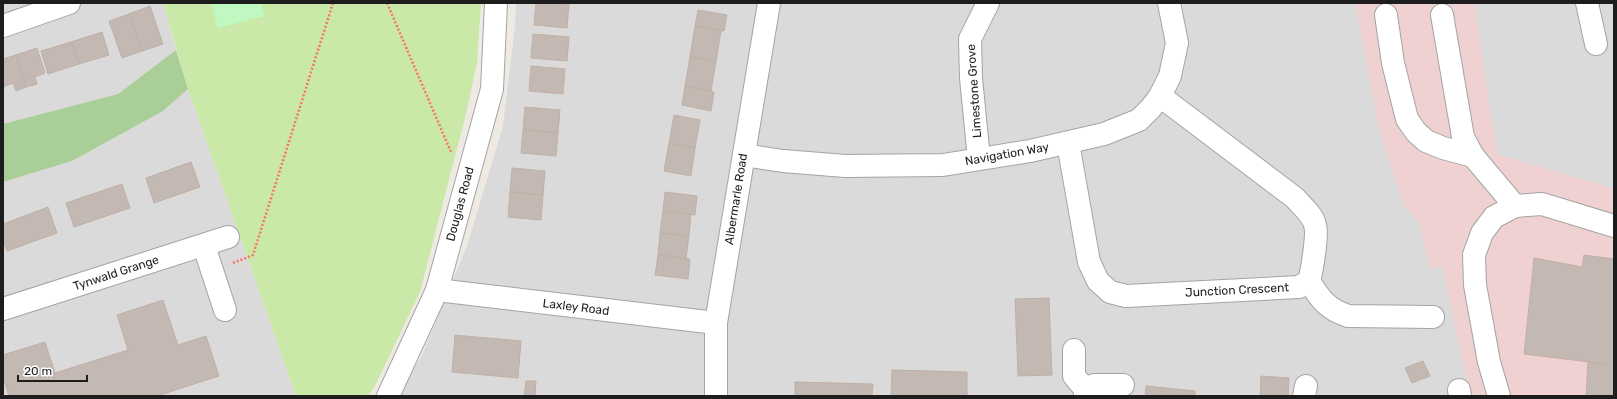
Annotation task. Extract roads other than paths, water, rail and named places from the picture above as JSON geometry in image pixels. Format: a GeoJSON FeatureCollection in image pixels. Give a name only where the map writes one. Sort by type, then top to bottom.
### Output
{"type":"FeatureCollection","features":[{"type":"Feature","properties":{"kind":"street"},"geometry":{"type":"LineString","coordinates":[[3,26],[69,3]]}},
{"type":"Feature","properties":{"kind":"street","name":"Douglas Road"},"geometry":{"type":"LineString","coordinates":[[388,396],[437,290],[466,186],[492,89],[496,3]]}},
{"type":"Feature","properties":{"kind":"street","name":"Albermarle Road"},"geometry":{"type":"LineString","coordinates":[[716,396],[716,323],[769,3]]}},
{"type":"Feature","properties":{"kind":"street","name":"Limestone Grove"},"geometry":{"type":"LineString","coordinates":[[979,159],[971,78],[970,39],[988,3]]}},
{"type":"Feature","properties":{"kind":"street","name":"Navigation Way"},"geometry":{"type":"LineString","coordinates":[[744,155],[783,161],[845,166],[943,165],[1030,151],[1104,134],[1139,120],[1152,108],[1170,76],[1177,43],[1169,3]]}},
{"type":"Feature","properties":{"kind":"street"},"geometry":{"type":"LineString","coordinates":[[1587,3],[1596,44]]}},
{"type":"Feature","properties":{"kind":"street"},"geometry":{"type":"LineString","coordinates":[[1442,14],[1463,137],[1472,156],[1516,206]]}},
{"type":"Feature","properties":{"kind":"street"},"geometry":{"type":"LineString","coordinates":[[1386,15],[1393,63],[1407,119],[1416,132],[1426,141],[1443,148],[1472,156]]}},
{"type":"Feature","properties":{"kind":"street"},"geometry":{"type":"LineString","coordinates":[[1160,96],[1295,198],[1300,204],[1316,226],[1312,269],[1309,281],[1327,306],[1336,312],[1348,316],[1433,317]]}},
{"type":"Feature","properties":{"kind":"street","name":"Junction Crescent"},"geometry":{"type":"LineString","coordinates":[[1068,143],[1089,262],[1098,281],[1110,292],[1126,296],[1134,296],[1299,287],[1309,281]]}},
{"type":"Feature","properties":{"kind":"street"},"geometry":{"type":"LineString","coordinates":[[1499,396],[1490,362],[1475,285],[1474,255],[1482,233],[1494,217],[1516,206],[1542,204],[1614,226]]}},
{"type":"Feature","properties":{"kind":"street","name":"Tynwald Grange"},"geometry":{"type":"LineString","coordinates":[[3,309],[204,246],[228,236]]}},
{"type":"Feature","properties":{"kind":"street"},"geometry":{"type":"LineString","coordinates":[[204,246],[225,310]]}},
{"type":"Feature","properties":{"kind":"street","name":"Laxley Road"},"geometry":{"type":"LineString","coordinates":[[437,290],[716,323]]}},
{"type":"Feature","properties":{"kind":"street"},"geometry":{"type":"LineString","coordinates":[[1074,350],[1074,376],[1085,393],[1094,385],[1123,385]]}}]}
